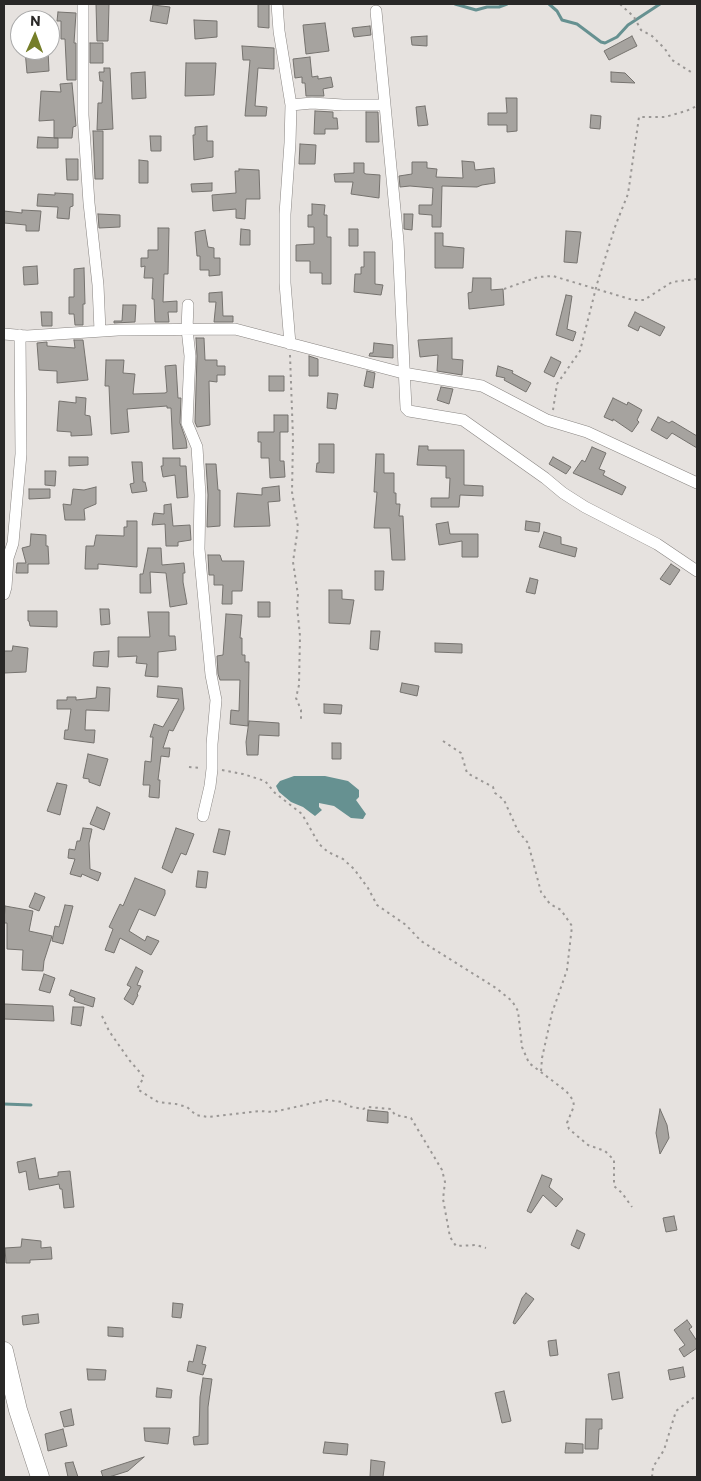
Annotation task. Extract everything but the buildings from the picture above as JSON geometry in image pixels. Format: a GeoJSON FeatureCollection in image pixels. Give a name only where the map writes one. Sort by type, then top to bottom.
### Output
{"type":"FeatureCollection","features":[{"type":"Feature","properties":{"kind":"main road"},"geometry":{"type":"LineString","coordinates":[[4,1351],[18,1410],[40,1477]]}},
{"type":"Feature","properties":{"kind":"street"},"geometry":{"type":"LineString","coordinates":[[83,4],[83,115],[100,331]]}},
{"type":"Feature","properties":{"kind":"street"},"geometry":{"type":"LineString","coordinates":[[277,4],[279,31],[291,105],[285,214],[285,283],[290,344]]}},
{"type":"Feature","properties":{"kind":"street"},"geometry":{"type":"LineString","coordinates":[[376,11],[398,241],[404,405],[408,411],[463,420],[545,478],[563,494],[657,544],[697,571]]}},
{"type":"Feature","properties":{"kind":"street"},"geometry":{"type":"LineString","coordinates":[[291,105],[312,103],[343,106],[385,105]]}},
{"type":"Feature","properties":{"kind":"street"},"geometry":{"type":"LineString","coordinates":[[188,305],[187,329],[190,356],[187,423],[197,447],[200,495],[199,549],[211,675],[216,700],[212,769],[203,816]]}},
{"type":"Feature","properties":{"kind":"street"},"geometry":{"type":"LineString","coordinates":[[4,334],[28,336],[100,331],[234,329],[403,373],[482,386],[547,420],[587,432],[697,483]]}},
{"type":"Feature","properties":{"kind":"street"},"geometry":{"type":"LineString","coordinates":[[4,594],[8,558],[13,542],[21,454],[20,335]]}},
{"type":"Feature","properties":{"kind":"path"},"geometry":{"type":"LineString","coordinates":[[620,4],[634,17],[642,30],[652,36],[665,49],[672,60],[691,72]]}},
{"type":"Feature","properties":{"kind":"path"},"geometry":{"type":"LineString","coordinates":[[554,422],[553,406],[557,384],[580,351],[596,288],[616,224],[628,194],[639,117],[665,117],[697,106]]}},
{"type":"Feature","properties":{"kind":"path"},"geometry":{"type":"LineString","coordinates":[[504,289],[538,276],[553,276],[633,300],[644,300],[672,282],[697,279]]}},
{"type":"Feature","properties":{"kind":"path"},"geometry":{"type":"LineString","coordinates":[[290,344],[293,438],[292,492],[298,527],[293,562],[298,595],[297,606],[300,636],[299,685],[296,698],[301,710],[301,720]]}},
{"type":"Feature","properties":{"kind":"path"},"geometry":{"type":"LineString","coordinates":[[443,741],[461,753],[466,773],[493,787],[495,793],[504,800],[518,831],[528,843],[541,892],[550,904],[561,910],[572,926],[571,949],[567,970],[552,1013],[542,1058],[541,1073]]}},
{"type":"Feature","properties":{"kind":"path"},"geometry":{"type":"LineString","coordinates":[[188,767],[243,774],[265,782],[275,793],[302,814],[319,844],[328,852],[343,859],[354,869],[368,888],[377,905],[406,925],[421,941],[505,994],[518,1011],[522,1047],[529,1063],[566,1092],[572,1100],[574,1106],[567,1123],[569,1129],[588,1145],[605,1152],[614,1160],[614,1186],[622,1193],[632,1207]]}},
{"type":"Feature","properties":{"kind":"path"},"geometry":{"type":"LineString","coordinates":[[102,1016],[109,1031],[144,1077],[137,1088],[158,1102],[186,1106],[196,1115],[208,1117],[273,1112],[327,1100],[342,1102],[348,1106],[363,1109],[368,1107],[391,1109],[395,1114],[411,1118],[442,1170],[445,1182],[444,1199],[450,1236],[456,1246],[476,1245],[486,1248]]}},
{"type":"Feature","properties":{"kind":"path"},"geometry":{"type":"LineString","coordinates":[[652,1477],[653,1467],[664,1450],[676,1411],[697,1395]]}},
{"type":"Feature","properties":{"kind":"water"},"geometry":{"type":"Polygon","coordinates":[[[294,776],[325,776],[348,781],[359,790],[359,797],[356,800],[366,814],[363,819],[351,818],[334,806],[319,803],[319,807],[322,810],[315,816],[303,807],[291,802],[279,792],[276,786],[280,781],[294,776]]]}},
{"type":"Feature","properties":{"kind":"waterway"},"geometry":{"type":"LineString","coordinates":[[455,4],[476,10],[507,4]]}},
{"type":"Feature","properties":{"kind":"waterway"},"geometry":{"type":"LineString","coordinates":[[549,4],[557,11],[562,20],[577,24],[605,43],[617,37],[628,25],[660,4]]}},
{"type":"Feature","properties":{"kind":"waterway"},"geometry":{"type":"LineString","coordinates":[[4,1104],[31,1105]]}}]}
